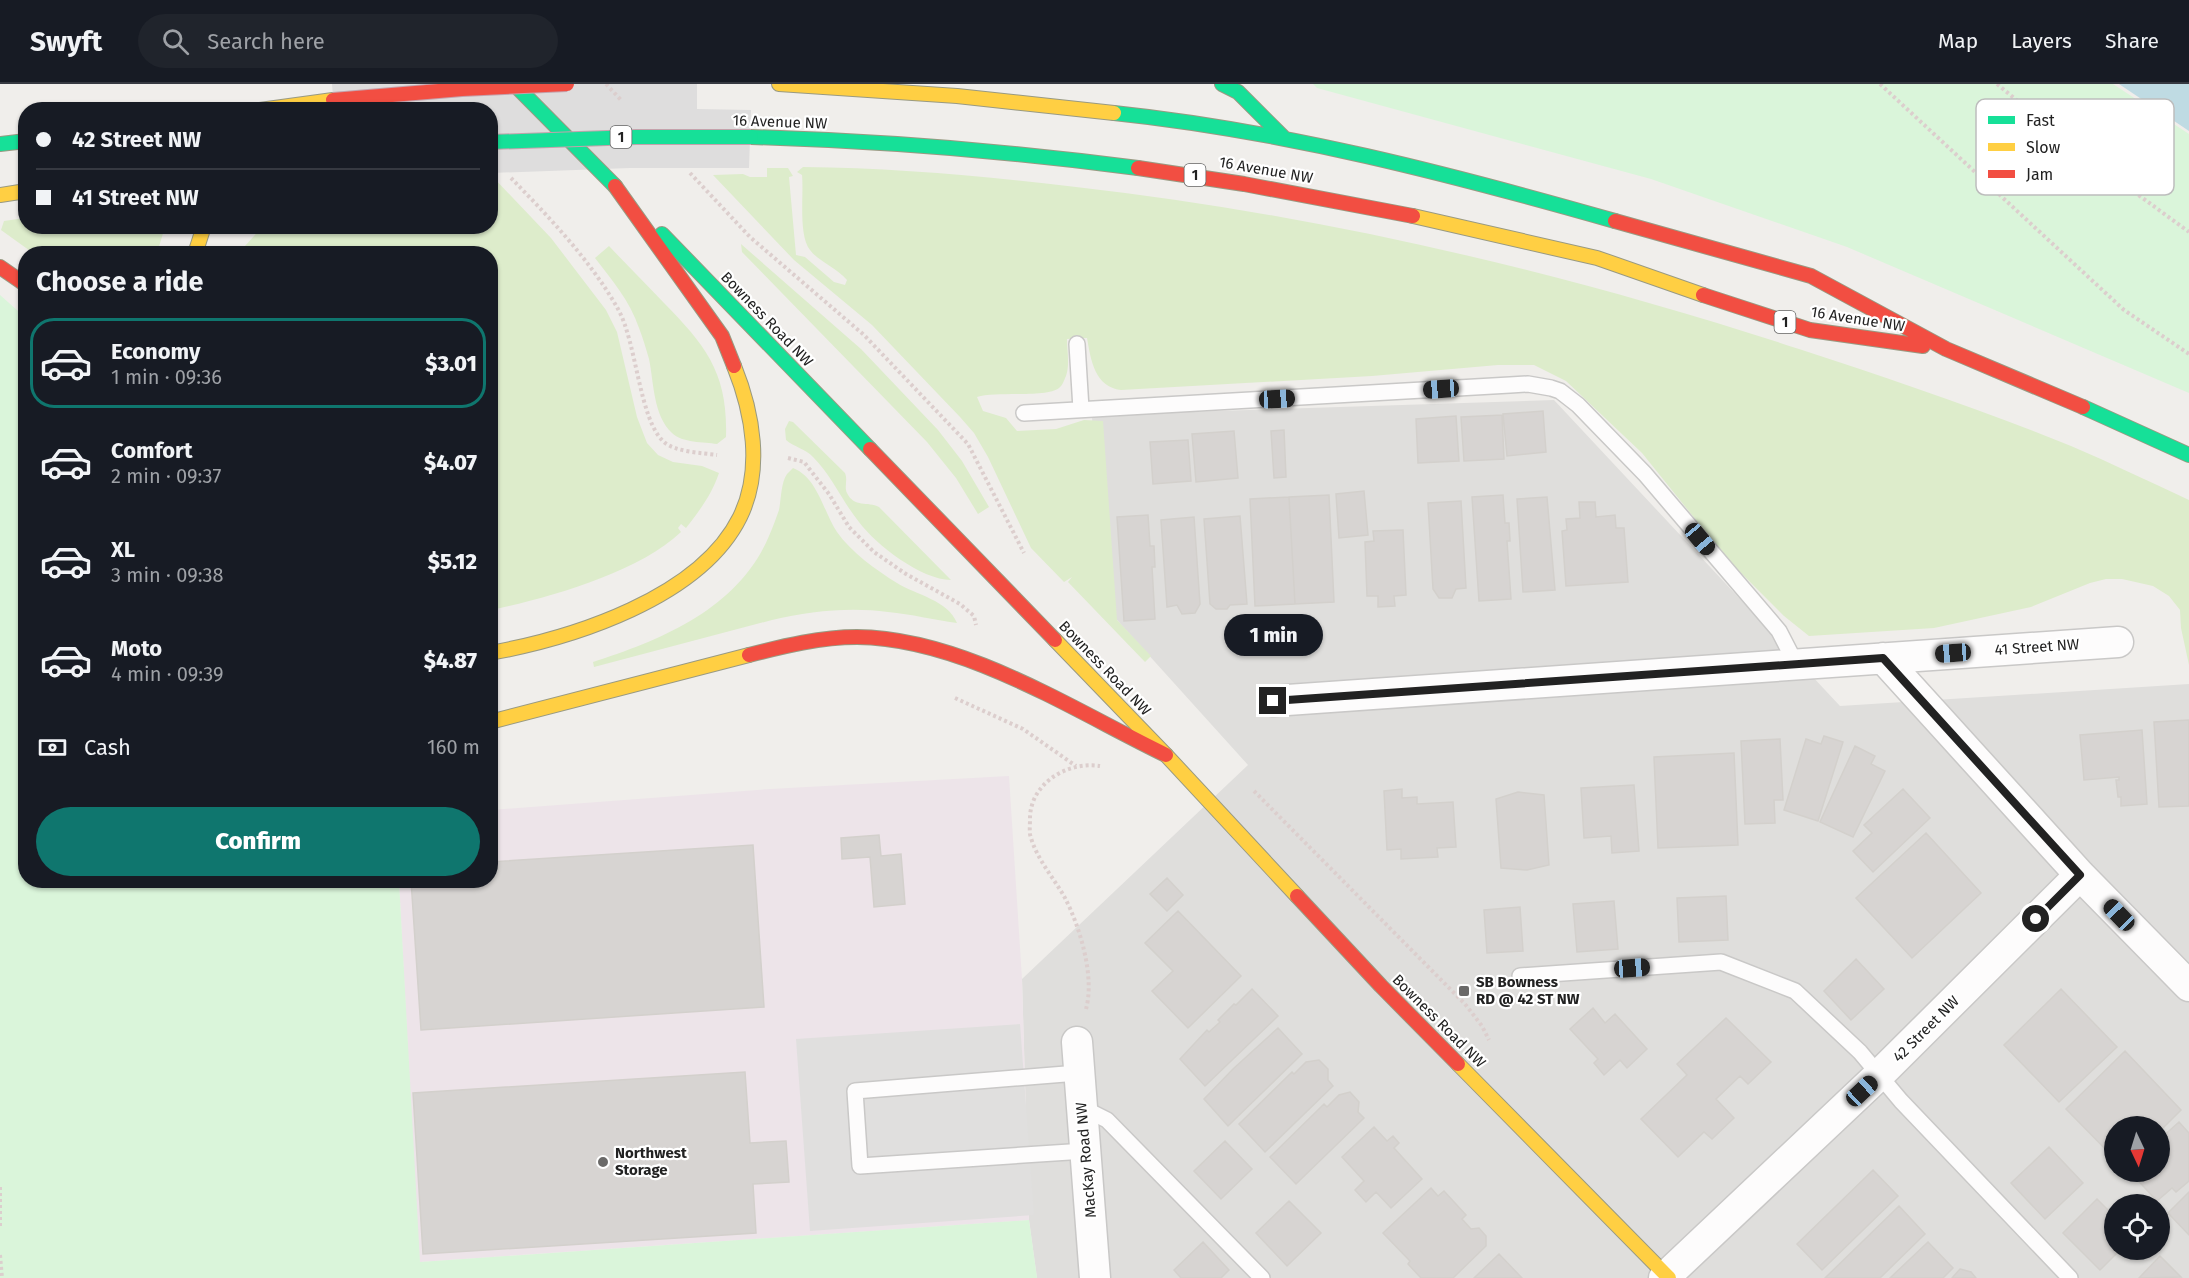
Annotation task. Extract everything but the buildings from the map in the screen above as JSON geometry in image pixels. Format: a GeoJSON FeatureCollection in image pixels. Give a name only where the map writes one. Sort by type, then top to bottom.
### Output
{"type":"FeatureCollection","features":[{"type":"Feature","properties":{"kind":"main road","name":"Bowness Road NW"},"geometry":{"type":"LineString","coordinates":[[514,84],[1166,755],[1381,986],[1666,1277]]}},
{"type":"Feature","properties":{"kind":"main road"},"geometry":{"type":"LineString","coordinates":[[318,102],[453,89],[567,84]]}},
{"type":"Feature","properties":{"kind":"main road","name":"16 Avenue NW"},"geometry":{"type":"LineString","coordinates":[[779,84],[957,96],[1189,121],[1284,138],[1467,179],[1810,276],[1946,349],[2144,433],[2189,455]]}},
{"type":"Feature","properties":{"kind":"main road"},"geometry":{"type":"LineString","coordinates":[[1222,84],[1238,92],[1284,138]]}},
{"type":"Feature","properties":{"kind":"main road","name":"16 Avenue NW"},"geometry":{"type":"LineString","coordinates":[[498,142],[636,136],[850,140],[988,151],[1169,171],[1293,191],[1437,220],[1632,269],[1712,300],[1810,330],[1946,349]]}},
{"type":"Feature","properties":{"kind":"main road"},"geometry":{"type":"LineString","coordinates":[[0,144],[18,142]]}},
{"type":"Feature","properties":{"kind":"main road"},"geometry":{"type":"LineString","coordinates":[[498,651],[547,639],[619,616],[682,583],[709,561],[728,540],[742,514],[748,493],[754,457],[754,432],[746,394],[733,358],[722,336],[615,186]]}},
{"type":"Feature","properties":{"kind":"main road"},"geometry":{"type":"LineString","coordinates":[[0,195],[18,192]]}},
{"type":"Feature","properties":{"kind":"main road"},"geometry":{"type":"LineString","coordinates":[[0,267],[18,279]]}},
{"type":"Feature","properties":{"kind":"main road"},"geometry":{"type":"LineString","coordinates":[[498,720],[763,651],[808,641],[857,637],[900,641],[954,654],[1020,683],[1166,755]]}},
{"type":"Feature","properties":{"kind":"street","name":"41 Street NW"},"geometry":{"type":"LineString","coordinates":[[1273,701],[2118,642]]}},
{"type":"Feature","properties":{"kind":"street"},"geometry":{"type":"LineString","coordinates":[[1883,658],[2080,875],[2189,987]]}},
{"type":"Feature","properties":{"kind":"street","name":"42 Street NW"},"geometry":{"type":"LineString","coordinates":[[1666,1277],[1879,1075],[2080,875]]}},
{"type":"Feature","properties":{"kind":"street","name":"MacKay Road NW"},"geometry":{"type":"LineString","coordinates":[[1077,1042],[1095,1278]]}},
{"type":"Feature","properties":{"kind":"lane"},"geometry":{"type":"LineString","coordinates":[[1077,344],[1081,409]]}},
{"type":"Feature","properties":{"kind":"lane"},"geometry":{"type":"LineString","coordinates":[[1024,413],[1519,384],[1551,388],[1560,391],[1578,405],[1645,474],[1779,631],[1796,664]]}},
{"type":"Feature","properties":{"kind":"lane"},"geometry":{"type":"LineString","coordinates":[[1520,976],[1721,962],[1795,991],[1860,1052],[1901,1101],[2070,1278]]}},
{"type":"Feature","properties":{"kind":"lane"},"geometry":{"type":"LineString","coordinates":[[1078,1073],[855,1091],[860,1166],[1085,1151]]}},
{"type":"Feature","properties":{"kind":"lane"},"geometry":{"type":"LineString","coordinates":[[1083,1108],[1107,1120],[1262,1278]]}},
{"type":"Feature","properties":{"kind":"path"},"geometry":{"type":"LineString","coordinates":[[1880,84],[1976,173]]}},
{"type":"Feature","properties":{"kind":"path"},"geometry":{"type":"LineString","coordinates":[[1997,84],[2015,99]]}},
{"type":"Feature","properties":{"kind":"path"},"geometry":{"type":"LineString","coordinates":[[506,173],[554,222],[619,310],[631,341],[650,422],[665,443],[690,452],[717,455]]}},
{"type":"Feature","properties":{"kind":"path"},"geometry":{"type":"LineString","coordinates":[[2000,195],[2124,310],[2189,354]]}},
{"type":"Feature","properties":{"kind":"path"},"geometry":{"type":"LineString","coordinates":[[2138,195],[2189,232]]}},
{"type":"Feature","properties":{"kind":"path"},"geometry":{"type":"LineString","coordinates":[[750,237],[864,335],[968,444],[1026,558]]}},
{"type":"Feature","properties":{"kind":"path"},"geometry":{"type":"LineString","coordinates":[[789,459],[804,462],[829,494],[849,526],[874,552],[906,574],[960,604],[974,616],[975,628]]}},
{"type":"Feature","properties":{"kind":"path"},"geometry":{"type":"LineString","coordinates":[[951,696],[1023,729],[1077,766]]}},
{"type":"Feature","properties":{"kind":"path"},"geometry":{"type":"LineString","coordinates":[[1077,1042],[1088,1001],[1087,969],[1082,939],[1065,898],[1043,867],[1030,836],[1030,812],[1038,791],[1056,774],[1077,766],[1098,765],[1107,768]]}},
{"type":"Feature","properties":{"kind":"path"},"geometry":{"type":"LineString","coordinates":[[1249,786],[1408,945]]}},
{"type":"Feature","properties":{"kind":"path"},"geometry":{"type":"LineString","coordinates":[[0,1187],[0,1226]]}},
{"type":"Feature","properties":{"kind":"path"},"geometry":{"type":"LineString","coordinates":[[0,1255],[2,1278]]}},
{"type":"Feature","properties":{"kind":"shaded area"},"geometry":{"type":"Polygon","coordinates":[[[1554,400],[1840,706],[2189,684],[2189,1278],[1037,1278],[1029,1220],[1022,979],[1248,765],[1099,600],[1092,415],[1554,400]]]}},
{"type":"Feature","properties":{"kind":"shaded area"},"geometry":{"type":"Polygon","coordinates":[[[1009,776],[1022,979],[1029,1220],[419,1262],[399,888],[498,888],[498,809],[770,789],[1009,776]]]}},
{"type":"Feature","properties":{"kind":"shaded area"},"geometry":{"type":"Polygon","coordinates":[[[1020,1024],[1034,1215],[810,1231],[796,1039],[1020,1024]]]}},
{"type":"Feature","properties":{"kind":"green space"},"geometry":{"type":"Polygon","coordinates":[[[1313,84],[2113,84],[2136,99],[1976,99],[1976,195],[2174,195],[2174,124],[2189,134],[2189,393],[1847,247],[1651,179],[1317,88],[1313,84]]]}},
{"type":"Feature","properties":{"kind":"green space"},"geometry":{"type":"Polygon","coordinates":[[[803,167],[905,171],[1042,183],[1168,199],[1351,230],[1532,271],[1621,295],[1799,349],[1970,407],[2071,446],[2189,500],[2189,665],[2181,628],[2180,610],[2169,596],[2153,586],[2122,579],[2106,579],[2090,583],[2031,607],[1934,628],[1809,636],[1784,616],[1729,561],[1642,453],[1566,381],[1534,365],[1498,365],[1372,376],[1121,390],[1105,384],[1096,372],[1087,338],[1067,339],[1067,371],[1059,388],[1044,393],[996,394],[977,397],[983,411],[1006,418],[1017,431],[1056,429],[1084,420],[1103,421],[1117,620],[1151,656],[1145,662],[1068,582],[1072,577],[1064,582],[1031,548],[988,457],[974,433],[960,417],[872,325],[794,260],[713,175],[743,174],[750,177],[767,177],[767,168],[788,168],[793,176],[789,177],[796,255],[805,257],[834,282],[845,285],[847,280],[814,254],[806,243],[803,225],[802,175],[797,172],[803,167]]]}},
{"type":"Feature","properties":{"kind":"green space"},"geometry":{"type":"Polygon","coordinates":[[[498,182],[551,238],[606,310],[617,332],[637,417],[647,443],[658,455],[673,462],[702,466],[719,473],[709,495],[686,528],[681,524],[678,528],[681,532],[663,547],[641,560],[617,572],[565,591],[498,608],[498,246],[245,246],[256,234],[498,234],[498,182]]]}},
{"type":"Feature","properties":{"kind":"green space"},"geometry":{"type":"Polygon","coordinates":[[[18,219],[18,234],[163,234],[159,246],[23,246],[1,230],[4,221],[18,219]]]}},
{"type":"Feature","properties":{"kind":"green space"},"geometry":{"type":"Polygon","coordinates":[[[741,244],[861,349],[938,430],[962,461],[989,507],[978,514],[956,478],[927,442],[742,252],[741,244]]]}},
{"type":"Feature","properties":{"kind":"green space"},"geometry":{"type":"Polygon","coordinates":[[[609,246],[679,318],[703,347],[712,362],[723,395],[726,415],[726,437],[717,444],[687,440],[676,436],[661,417],[655,398],[649,359],[635,318],[620,291],[595,258],[609,246]]]}},
{"type":"Feature","properties":{"kind":"green space"},"geometry":{"type":"Polygon","coordinates":[[[0,295],[18,311],[18,888],[399,888],[420,1262],[1029,1220],[1037,1278],[0,1278],[0,295]]]}},
{"type":"Feature","properties":{"kind":"green space"},"geometry":{"type":"Polygon","coordinates":[[[789,421],[793,422],[845,473],[846,491],[853,501],[879,507],[951,580],[914,568],[876,541],[853,514],[820,464],[810,454],[786,440],[785,429],[789,421]]]}},
{"type":"Feature","properties":{"kind":"green space"},"geometry":{"type":"Polygon","coordinates":[[[793,468],[808,479],[837,532],[857,553],[897,583],[939,603],[953,615],[957,623],[874,611],[815,612],[772,620],[594,667],[593,662],[645,643],[696,618],[739,583],[756,561],[769,536],[779,510],[783,482],[793,468]]]}},
{"type":"Feature","properties":{"kind":"water"},"geometry":{"type":"Polygon","coordinates":[[[2119,84],[2189,84],[2189,131],[2174,121],[2174,99],[2141,99],[2119,84]]]}},
{"type":"Feature","properties":{"kind":"pier"},"geometry":{"type":"Polygon","coordinates":[[[332,84],[697,84],[697,109],[751,110],[749,168],[630,168],[498,173],[498,102],[333,102],[332,84]]]}},
{"type":"Feature","properties":{"kind":"traffic: fast"},"geometry":{"type":"LineString","coordinates":[[514,84],[615,186]]}},
{"type":"Feature","properties":{"kind":"traffic: fast"},"geometry":{"type":"LineString","coordinates":[[1222,84],[1238,92],[1284,138]]}},
{"type":"Feature","properties":{"kind":"traffic: fast"},"geometry":{"type":"LineString","coordinates":[[1114,113],[1241,131],[1367,156],[1615,221]]}},
{"type":"Feature","properties":{"kind":"traffic: fast"},"geometry":{"type":"LineString","coordinates":[[498,142],[636,137],[751,137]]}},
{"type":"Feature","properties":{"kind":"traffic: fast"},"geometry":{"type":"LineString","coordinates":[[751,137],[945,148],[1138,168]]}},
{"type":"Feature","properties":{"kind":"traffic: fast"},"geometry":{"type":"LineString","coordinates":[[0,144],[18,142]]}},
{"type":"Feature","properties":{"kind":"traffic: fast"},"geometry":{"type":"LineString","coordinates":[[662,234],[870,449]]}},
{"type":"Feature","properties":{"kind":"traffic: fast"},"geometry":{"type":"LineString","coordinates":[[2083,407],[2189,455]]}},
{"type":"Feature","properties":{"kind":"traffic: slow"},"geometry":{"type":"LineString","coordinates":[[779,84],[957,96],[1114,113]]}},
{"type":"Feature","properties":{"kind":"traffic: slow"},"geometry":{"type":"LineString","coordinates":[[318,102],[333,100]]}},
{"type":"Feature","properties":{"kind":"traffic: slow"},"geometry":{"type":"LineString","coordinates":[[0,195],[18,192]]}},
{"type":"Feature","properties":{"kind":"traffic: slow"},"geometry":{"type":"LineString","coordinates":[[1413,216],[1597,258],[1703,295]]}},
{"type":"Feature","properties":{"kind":"traffic: slow"},"geometry":{"type":"LineString","coordinates":[[198,246],[201,234]]}},
{"type":"Feature","properties":{"kind":"traffic: slow"},"geometry":{"type":"LineString","coordinates":[[498,651],[558,637],[631,610],[665,592],[696,570],[721,545],[740,517],[747,499],[753,461],[750,422],[734,366]]}},
{"type":"Feature","properties":{"kind":"traffic: slow"},"geometry":{"type":"LineString","coordinates":[[1055,640],[1297,896]]}},
{"type":"Feature","properties":{"kind":"traffic: slow"},"geometry":{"type":"LineString","coordinates":[[498,720],[749,655]]}},
{"type":"Feature","properties":{"kind":"traffic: slow"},"geometry":{"type":"LineString","coordinates":[[1458,1064],[1669,1278]]}},
{"type":"Feature","properties":{"kind":"traffic: jam"},"geometry":{"type":"LineString","coordinates":[[333,100],[462,89],[567,84]]}},
{"type":"Feature","properties":{"kind":"traffic: jam"},"geometry":{"type":"LineString","coordinates":[[1138,168],[1244,184],[1413,216]]}},
{"type":"Feature","properties":{"kind":"traffic: jam"},"geometry":{"type":"LineString","coordinates":[[615,186],[722,336],[734,366]]}},
{"type":"Feature","properties":{"kind":"traffic: jam"},"geometry":{"type":"LineString","coordinates":[[1615,221],[1811,276],[1946,349],[2083,407]]}},
{"type":"Feature","properties":{"kind":"traffic: jam"},"geometry":{"type":"LineString","coordinates":[[0,267],[18,279]]}},
{"type":"Feature","properties":{"kind":"traffic: jam"},"geometry":{"type":"LineString","coordinates":[[1703,295],[1810,330],[1923,346]]}},
{"type":"Feature","properties":{"kind":"traffic: jam"},"geometry":{"type":"LineString","coordinates":[[870,449],[1055,640]]}},
{"type":"Feature","properties":{"kind":"traffic: jam"},"geometry":{"type":"LineString","coordinates":[[749,655],[789,645],[843,637],[897,641],[937,650],[977,663],[1016,680],[1166,755]]}},
{"type":"Feature","properties":{"kind":"traffic: jam"},"geometry":{"type":"LineString","coordinates":[[1297,896],[1458,1064]]}},
{"type":"Feature","properties":{"kind":"place","name":"SB Bowness RD @ 42 ST NW"},"geometry":{"type":"Point","coordinates":[1464,991]}},
{"type":"Feature","properties":{"kind":"place","name":"Northwest Storage"},"geometry":{"type":"Point","coordinates":[603,1162]}},
{"type":"Feature","properties":{"kind":"route"},"geometry":{"type":"LineString","coordinates":[[1273,701],[1883,658],[2080,875],[2036,919]]}}]}
